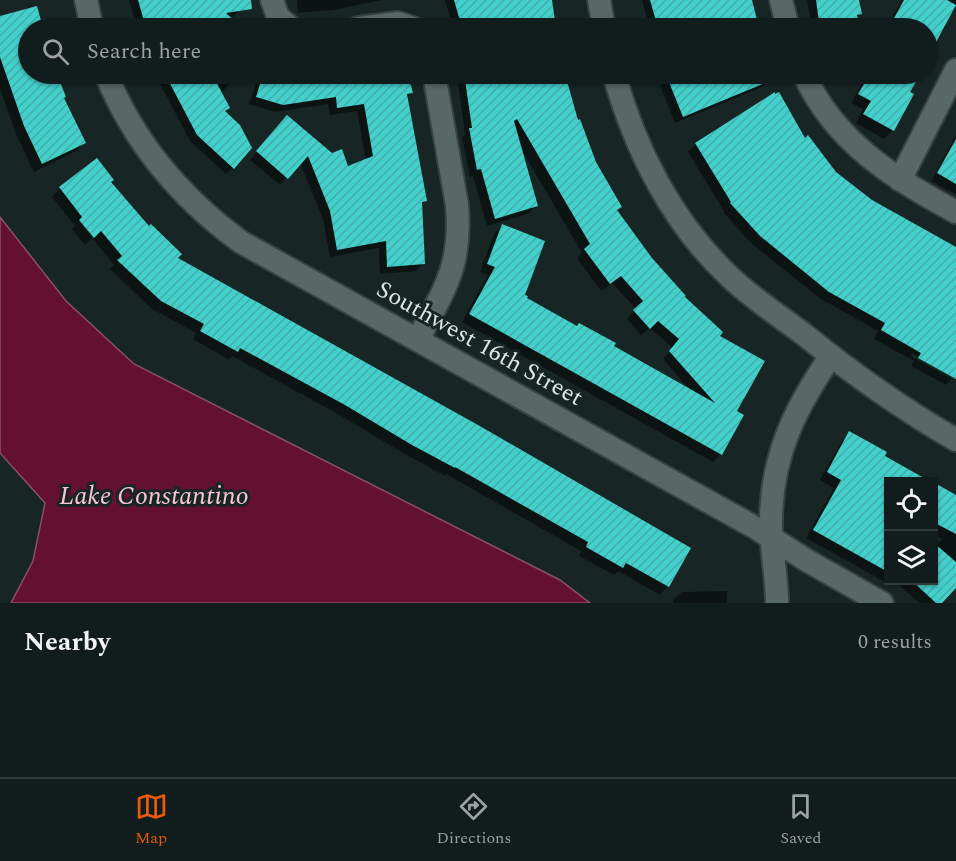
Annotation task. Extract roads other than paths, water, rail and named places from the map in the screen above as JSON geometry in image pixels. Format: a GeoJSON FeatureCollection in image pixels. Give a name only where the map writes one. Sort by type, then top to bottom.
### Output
{"type":"FeatureCollection","features":[{"type":"Feature","properties":{"kind":"street"},"geometry":{"type":"LineString","coordinates":[[86,0],[90,18]]}},
{"type":"Feature","properties":{"kind":"street"},"geometry":{"type":"LineString","coordinates":[[272,0],[279,18]]}},
{"type":"Feature","properties":{"kind":"street"},"geometry":{"type":"LineString","coordinates":[[599,0],[602,18]]}},
{"type":"Feature","properties":{"kind":"street"},"geometry":{"type":"LineString","coordinates":[[781,0],[786,18]]}},
{"type":"Feature","properties":{"kind":"street"},"geometry":{"type":"LineString","coordinates":[[900,180],[956,70]]}},
{"type":"Feature","properties":{"kind":"street","name":"Southwest 16th Street"},"geometry":{"type":"LineString","coordinates":[[110,84],[136,135],[163,172],[183,194],[217,224],[242,242],[772,538],[806,561],[882,603]]}},
{"type":"Feature","properties":{"kind":"street"},"geometry":{"type":"LineString","coordinates":[[417,339],[447,285],[457,254],[459,226],[457,205],[436,84]]}},
{"type":"Feature","properties":{"kind":"street"},"geometry":{"type":"LineString","coordinates":[[617,84],[624,108],[651,170],[676,213],[696,240],[730,277],[831,356],[953,432]]}},
{"type":"Feature","properties":{"kind":"street"},"geometry":{"type":"LineString","coordinates":[[810,84],[842,132],[867,156],[900,180],[956,212]]}},
{"type":"Feature","properties":{"kind":"street"},"geometry":{"type":"LineString","coordinates":[[777,603],[772,538],[774,485],[781,451],[793,418],[809,387],[831,356]]}},
{"type":"Feature","properties":{"kind":"water","name":"Lake Constantino"},"geometry":{"type":"Polygon","coordinates":[[[0,217],[66,301],[134,364],[560,580],[590,603],[11,603],[33,561],[45,503],[0,453],[0,217]]]}}]}
